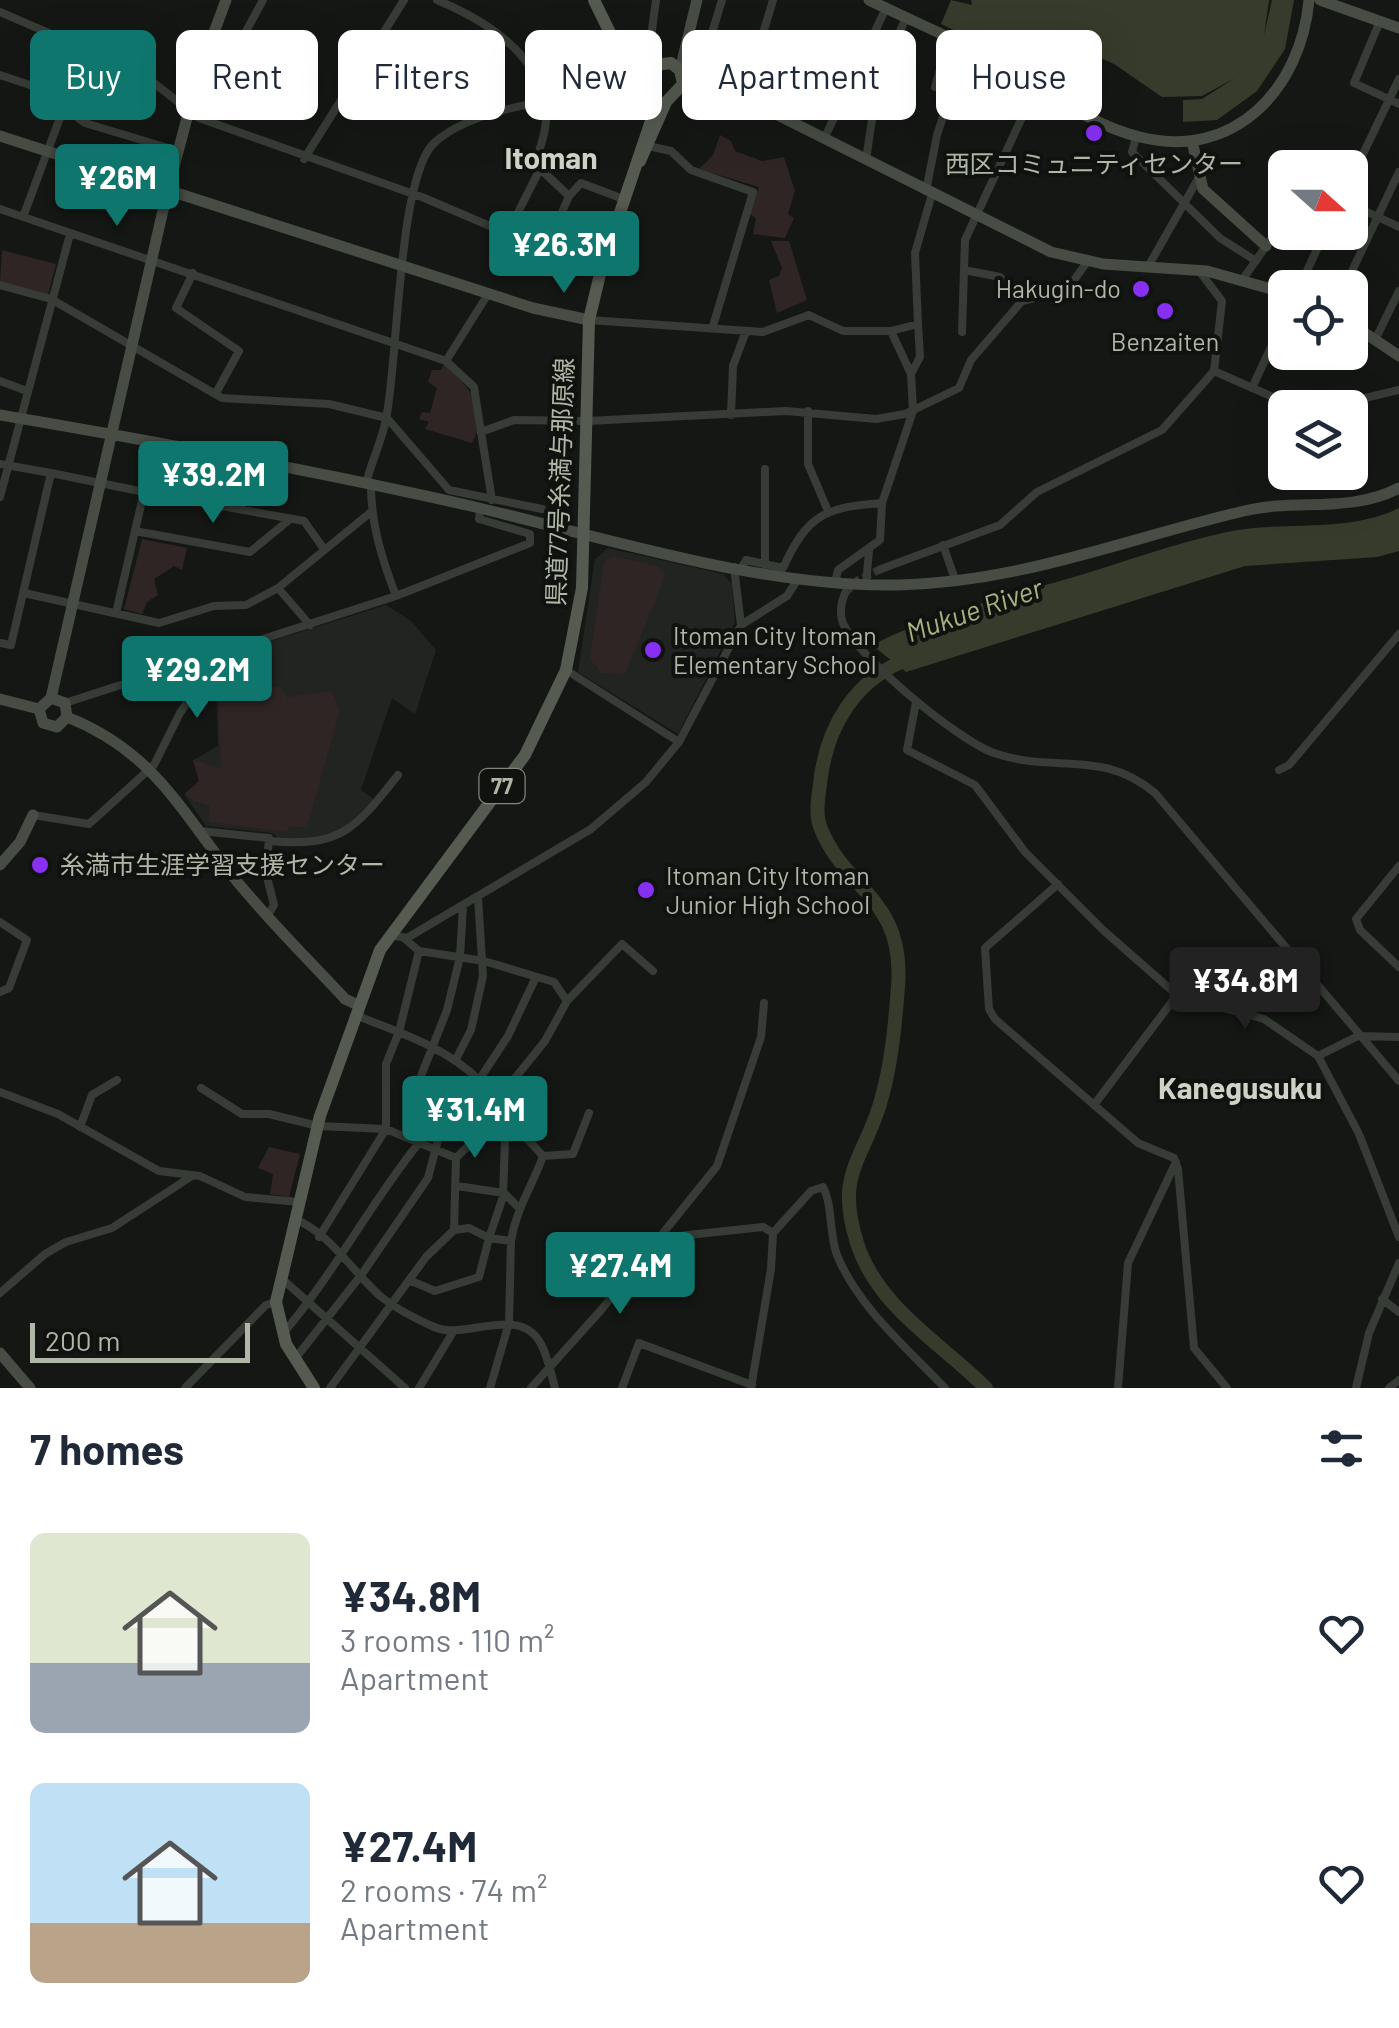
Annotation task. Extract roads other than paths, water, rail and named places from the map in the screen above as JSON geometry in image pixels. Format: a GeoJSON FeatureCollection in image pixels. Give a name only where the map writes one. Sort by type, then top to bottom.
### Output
{"type":"FeatureCollection","features":[{"type":"Feature","properties":{"kind":"main road"},"geometry":{"type":"LineString","coordinates":[[594,0],[608,30]]}},
{"type":"Feature","properties":{"kind":"main road"},"geometry":{"type":"LineString","coordinates":[[605,25],[610,30]]}},
{"type":"Feature","properties":{"kind":"main road"},"geometry":{"type":"LineString","coordinates":[[662,78],[678,82]]}},
{"type":"Feature","properties":{"kind":"main road"},"geometry":{"type":"LineString","coordinates":[[662,78],[678,82]]}},
{"type":"Feature","properties":{"kind":"main road","name":"県道77号糸満与那原線"},"geometry":{"type":"LineString","coordinates":[[640,161],[678,82]]}},
{"type":"Feature","properties":{"kind":"main road","name":"県道77号糸満与那原線"},"geometry":{"type":"LineString","coordinates":[[314,1388],[282,1335],[276,1302],[318,1126],[356,1010],[389,935],[525,755],[566,670],[580,602],[585,534],[589,320],[602,266],[652,120]]}},
{"type":"Feature","properties":{"kind":"street"},"geometry":{"type":"LineString","coordinates":[[217,30],[226,0]]}},
{"type":"Feature","properties":{"kind":"street"},"geometry":{"type":"LineString","coordinates":[[245,30],[263,0]]}},
{"type":"Feature","properties":{"kind":"street"},"geometry":{"type":"LineString","coordinates":[[304,158],[404,0]]}},
{"type":"Feature","properties":{"kind":"street"},"geometry":{"type":"LineString","coordinates":[[437,0],[488,25],[514,48],[525,64]]}},
{"type":"Feature","properties":{"kind":"street"},"geometry":{"type":"LineString","coordinates":[[458,10],[464,0]]}},
{"type":"Feature","properties":{"kind":"street"},"geometry":{"type":"LineString","coordinates":[[651,30],[656,0]]}},
{"type":"Feature","properties":{"kind":"street"},"geometry":{"type":"LineString","coordinates":[[687,30],[698,0]]}},
{"type":"Feature","properties":{"kind":"street"},"geometry":{"type":"LineString","coordinates":[[713,30],[722,0]]}},
{"type":"Feature","properties":{"kind":"street"},"geometry":{"type":"LineString","coordinates":[[764,30],[773,0]]}},
{"type":"Feature","properties":{"kind":"street"},"geometry":{"type":"LineString","coordinates":[[869,0],[936,32]]}},
{"type":"Feature","properties":{"kind":"street"},"geometry":{"type":"LineString","coordinates":[[1098,120],[1136,136],[1192,140],[1243,121],[1274,95],[1298,56],[1309,0]]}},
{"type":"Feature","properties":{"kind":"street"},"geometry":{"type":"LineString","coordinates":[[1320,0],[1399,28]]}},
{"type":"Feature","properties":{"kind":"street"},"geometry":{"type":"LineString","coordinates":[[824,139],[886,8]]}},
{"type":"Feature","properties":{"kind":"street"},"geometry":{"type":"LineString","coordinates":[[0,12],[40,30]]}},
{"type":"Feature","properties":{"kind":"street"},"geometry":{"type":"LineString","coordinates":[[866,160],[878,79],[906,18]]}},
{"type":"Feature","properties":{"kind":"street"},"geometry":{"type":"LineString","coordinates":[[1380,20],[1354,83],[1399,104]]}},
{"type":"Feature","properties":{"kind":"street"},"geometry":{"type":"LineString","coordinates":[[662,64],[682,37]]}},
{"type":"Feature","properties":{"kind":"street"},"geometry":{"type":"LineString","coordinates":[[678,82],[682,57]]}},
{"type":"Feature","properties":{"kind":"street"},"geometry":{"type":"LineString","coordinates":[[0,75],[30,85]]}},
{"type":"Feature","properties":{"kind":"street"},"geometry":{"type":"LineString","coordinates":[[1365,150],[1399,78]]}},
{"type":"Feature","properties":{"kind":"street"},"geometry":{"type":"LineString","coordinates":[[678,82],[682,82]]}},
{"type":"Feature","properties":{"kind":"street"},"geometry":{"type":"LineString","coordinates":[[678,82],[682,83]]}},
{"type":"Feature","properties":{"kind":"street"},"geometry":{"type":"LineString","coordinates":[[156,85],[176,101]]}},
{"type":"Feature","properties":{"kind":"street"},"geometry":{"type":"LineString","coordinates":[[396,596],[371,512],[369,485],[386,418],[411,194],[424,157],[438,140],[525,107]]}},
{"type":"Feature","properties":{"kind":"street"},"geometry":{"type":"LineString","coordinates":[[23,217],[59,120]]}},
{"type":"Feature","properties":{"kind":"street"},"geometry":{"type":"LineString","coordinates":[[82,120],[178,150]]}},
{"type":"Feature","properties":{"kind":"street"},"geometry":{"type":"LineString","coordinates":[[67,717],[52,727],[40,718],[40,709],[52,698],[166,192],[191,120]]}},
{"type":"Feature","properties":{"kind":"street"},"geometry":{"type":"LineString","coordinates":[[206,120],[411,194],[546,250],[602,266]]}},
{"type":"Feature","properties":{"kind":"street"},"geometry":{"type":"LineString","coordinates":[[546,120],[535,164],[569,196]]}},
{"type":"Feature","properties":{"kind":"street"},"geometry":{"type":"LineString","coordinates":[[785,120],[1051,252],[1087,262],[1197,269],[1268,288]]}},
{"type":"Feature","properties":{"kind":"street"},"geometry":{"type":"LineString","coordinates":[[911,374],[920,356],[916,253],[942,120]]}},
{"type":"Feature","properties":{"kind":"street"},"geometry":{"type":"LineString","coordinates":[[962,332],[964,240],[1021,120]]}},
{"type":"Feature","properties":{"kind":"street"},"geometry":{"type":"LineString","coordinates":[[0,136],[46,154],[569,318],[763,332],[809,315],[837,330],[892,330],[918,324]]}},
{"type":"Feature","properties":{"kind":"street"},"geometry":{"type":"LineString","coordinates":[[1136,136],[1132,152],[1220,238],[1256,262]]}},
{"type":"Feature","properties":{"kind":"street"},"geometry":{"type":"LineString","coordinates":[[1192,140],[1203,189],[1266,246]]}},
{"type":"Feature","properties":{"kind":"street"},"geometry":{"type":"LineString","coordinates":[[648,146],[671,151],[691,170],[753,192],[713,326]]}},
{"type":"Feature","properties":{"kind":"street"},"geometry":{"type":"LineString","coordinates":[[507,234],[540,170]]}},
{"type":"Feature","properties":{"kind":"street"},"geometry":{"type":"LineString","coordinates":[[1353,270],[1399,172]]}},
{"type":"Feature","properties":{"kind":"street"},"geometry":{"type":"LineString","coordinates":[[1149,265],[1198,178]]}},
{"type":"Feature","properties":{"kind":"street"},"geometry":{"type":"LineString","coordinates":[[546,250],[569,196],[581,183],[626,200]]}},
{"type":"Feature","properties":{"kind":"street"},"geometry":{"type":"LineString","coordinates":[[0,210],[446,362],[474,386],[492,500]]}},
{"type":"Feature","properties":{"kind":"street"},"geometry":{"type":"LineString","coordinates":[[1368,212],[1399,227]]}},
{"type":"Feature","properties":{"kind":"street"},"geometry":{"type":"LineString","coordinates":[[0,497],[4,464],[22,418],[70,234]]}},
{"type":"Feature","properties":{"kind":"street"},"geometry":{"type":"LineString","coordinates":[[1243,280],[1268,243]]}},
{"type":"Feature","properties":{"kind":"street"},"geometry":{"type":"LineString","coordinates":[[481,432],[514,420],[588,421],[808,412],[876,419],[913,410],[959,388],[971,360],[1022,301],[1067,290],[1087,262]]}},
{"type":"Feature","properties":{"kind":"street"},"geometry":{"type":"LineString","coordinates":[[881,568],[1000,525],[1037,492],[1162,430],[1214,371],[1222,301],[1197,269]]}},
{"type":"Feature","properties":{"kind":"street"},"geometry":{"type":"LineString","coordinates":[[964,270],[1000,277],[1022,301]]}},
{"type":"Feature","properties":{"kind":"street"},"geometry":{"type":"LineString","coordinates":[[192,273],[176,308],[239,351],[216,393]]}},
{"type":"Feature","properties":{"kind":"street"},"geometry":{"type":"LineString","coordinates":[[0,285],[50,299],[216,393],[242,402],[329,404],[386,418],[449,490],[542,510]]}},
{"type":"Feature","properties":{"kind":"street"},"geometry":{"type":"LineString","coordinates":[[1376,338],[1399,290]]}},
{"type":"Feature","properties":{"kind":"street"},"geometry":{"type":"LineString","coordinates":[[446,362],[488,294]]}},
{"type":"Feature","properties":{"kind":"street"},"geometry":{"type":"LineString","coordinates":[[834,583],[838,570],[880,540],[882,503],[913,410],[911,374],[892,330]]}},
{"type":"Feature","properties":{"kind":"street"},"geometry":{"type":"LineString","coordinates":[[731,415],[733,366],[746,331]]}},
{"type":"Feature","properties":{"kind":"street"},"geometry":{"type":"LineString","coordinates":[[1368,333],[1399,356]]}},
{"type":"Feature","properties":{"kind":"street"},"geometry":{"type":"LineString","coordinates":[[1252,388],[1268,354]]}},
{"type":"Feature","properties":{"kind":"street"},"geometry":{"type":"LineString","coordinates":[[1214,371],[1268,395]]}},
{"type":"Feature","properties":{"kind":"street"},"geometry":{"type":"LineString","coordinates":[[0,382],[28,392]]}},
{"type":"Feature","properties":{"kind":"street"},"geometry":{"type":"LineString","coordinates":[[1368,397],[1399,390]]}},
{"type":"Feature","properties":{"kind":"street"},"geometry":{"type":"LineString","coordinates":[[808,412],[808,464],[828,511]]}},
{"type":"Feature","properties":{"kind":"street"},"geometry":{"type":"LineString","coordinates":[[0,414],[438,499],[738,568],[834,583],[956,582],[1020,574],[1248,510],[1349,504],[1399,488]]}},
{"type":"Feature","properties":{"kind":"street"},"geometry":{"type":"LineString","coordinates":[[241,509],[251,463]]}},
{"type":"Feature","properties":{"kind":"street"},"geometry":{"type":"LineString","coordinates":[[4,464],[304,521],[324,549]]}},
{"type":"Feature","properties":{"kind":"street"},"geometry":{"type":"LineString","coordinates":[[764,469],[765,565]]}},
{"type":"Feature","properties":{"kind":"street"},"geometry":{"type":"LineString","coordinates":[[0,643],[12,645],[51,473]]}},
{"type":"Feature","properties":{"kind":"street"},"geometry":{"type":"LineString","coordinates":[[438,499],[442,484]]}},
{"type":"Feature","properties":{"kind":"street"},"geometry":{"type":"LineString","coordinates":[[116,613],[144,492]]}},
{"type":"Feature","properties":{"kind":"street"},"geometry":{"type":"LineString","coordinates":[[741,625],[738,568],[746,560],[783,568],[805,526],[828,511],[882,503]]}},
{"type":"Feature","properties":{"kind":"street"},"geometry":{"type":"LineString","coordinates":[[52,698],[64,703],[310,625],[530,543],[530,534],[479,519],[480,508]]}},
{"type":"Feature","properties":{"kind":"street"},"geometry":{"type":"LineString","coordinates":[[24,592],[159,623],[214,606],[246,605],[278,588],[371,512]]}},
{"type":"Feature","properties":{"kind":"street"},"geometry":{"type":"LineString","coordinates":[[136,531],[250,552],[289,520]]}},
{"type":"Feature","properties":{"kind":"street"},"geometry":{"type":"LineString","coordinates":[[943,545],[956,582]]}},
{"type":"Feature","properties":{"kind":"street"},"geometry":{"type":"LineString","coordinates":[[866,584],[868,551]]}},
{"type":"Feature","properties":{"kind":"street"},"geometry":{"type":"LineString","coordinates":[[404,938],[600,823],[646,782],[679,742],[741,625],[786,596],[798,579]]}},
{"type":"Feature","properties":{"kind":"street"},"geometry":{"type":"LineString","coordinates":[[278,588],[310,625]]}},
{"type":"Feature","properties":{"kind":"street"},"geometry":{"type":"LineString","coordinates":[[846,594],[842,620],[859,643],[916,702],[990,752],[1021,760],[1098,764],[1134,775],[1155,792],[1399,1080]]}},
{"type":"Feature","properties":{"kind":"street"},"geometry":{"type":"LineString","coordinates":[[1279,770],[1289,764],[1399,634]]}},
{"type":"Feature","properties":{"kind":"street"},"geometry":{"type":"LineString","coordinates":[[0,865],[20,842],[33,814],[89,824],[151,768],[221,652]]}},
{"type":"Feature","properties":{"kind":"street"},"geometry":{"type":"LineString","coordinates":[[566,670],[679,742]]}},
{"type":"Feature","properties":{"kind":"street"},"geometry":{"type":"LineString","coordinates":[[0,699],[40,709]]}},
{"type":"Feature","properties":{"kind":"street"},"geometry":{"type":"LineString","coordinates":[[916,702],[907,750],[975,785],[1025,852],[1177,994],[1264,1019],[1318,1056],[1359,1134],[1399,1237]]}},
{"type":"Feature","properties":{"kind":"street"},"geometry":{"type":"LineString","coordinates":[[64,703],[67,717]]}},
{"type":"Feature","properties":{"kind":"street"},"geometry":{"type":"LineString","coordinates":[[67,717],[102,734],[151,768],[268,917],[356,1010],[455,1061],[479,1080],[543,1156]]}},
{"type":"Feature","properties":{"kind":"street"},"geometry":{"type":"LineString","coordinates":[[201,831],[306,843],[342,835],[368,816],[398,775]]}},
{"type":"Feature","properties":{"kind":"street"},"geometry":{"type":"LineString","coordinates":[[268,917],[274,905],[266,873],[272,841]]}},
{"type":"Feature","properties":{"kind":"street"},"geometry":{"type":"LineString","coordinates":[[1399,866],[1356,919],[1360,930],[1399,966]]}},
{"type":"Feature","properties":{"kind":"street"},"geometry":{"type":"LineString","coordinates":[[1058,884],[985,948],[989,1009],[1017,1040],[1138,1143],[1176,1162]]}},
{"type":"Feature","properties":{"kind":"street"},"geometry":{"type":"LineString","coordinates":[[455,1061],[471,1030],[484,961],[478,898]]}},
{"type":"Feature","properties":{"kind":"street"},"geometry":{"type":"LineString","coordinates":[[408,1137],[419,1110],[421,1076],[460,958],[463,906]]}},
{"type":"Feature","properties":{"kind":"street"},"geometry":{"type":"LineString","coordinates":[[0,922],[27,940],[9,988],[0,992]]}},
{"type":"Feature","properties":{"kind":"street"},"geometry":{"type":"LineString","coordinates":[[389,935],[404,938],[419,951],[484,961],[554,982],[568,1001]]}},
{"type":"Feature","properties":{"kind":"street"},"geometry":{"type":"LineString","coordinates":[[330,1388],[409,1280],[454,1230],[456,1158],[476,1138],[568,1001],[622,944],[653,971]]}},
{"type":"Feature","properties":{"kind":"street"},"geometry":{"type":"LineString","coordinates":[[319,1237],[386,1130],[386,1064],[399,1032],[419,951]]}},
{"type":"Feature","properties":{"kind":"street"},"geometry":{"type":"LineString","coordinates":[[294,1360],[362,1274],[428,1178],[442,1121],[479,1080],[508,1036],[536,977]]}},
{"type":"Feature","properties":{"kind":"street"},"geometry":{"type":"LineString","coordinates":[[1094,1105],[1177,994]]}},
{"type":"Feature","properties":{"kind":"street"},"geometry":{"type":"LineString","coordinates":[[531,1388],[550,1372],[707,1182],[726,1146],[760,1037],[764,1002]]}},
{"type":"Feature","properties":{"kind":"street"},"geometry":{"type":"LineString","coordinates":[[1318,1056],[1358,1036],[1399,1037]]}},
{"type":"Feature","properties":{"kind":"street"},"geometry":{"type":"LineString","coordinates":[[80,1127],[92,1096],[116,1080]]}},
{"type":"Feature","properties":{"kind":"street"},"geometry":{"type":"LineString","coordinates":[[201,1088],[242,1114],[269,1114],[318,1126],[386,1130],[456,1158]]}},
{"type":"Feature","properties":{"kind":"street"},"geometry":{"type":"LineString","coordinates":[[0,1092],[58,1114],[159,1171],[192,1176],[245,1196],[298,1202]]}},
{"type":"Feature","properties":{"kind":"street"},"geometry":{"type":"LineString","coordinates":[[543,1156],[573,1154],[589,1113]]}},
{"type":"Feature","properties":{"kind":"street"},"geometry":{"type":"LineString","coordinates":[[409,1280],[435,1291],[479,1276],[504,1192],[505,1139],[513,1123]]}},
{"type":"Feature","properties":{"kind":"street"},"geometry":{"type":"LineString","coordinates":[[282,1335],[343,1257],[388,1181],[418,1144]]}},
{"type":"Feature","properties":{"kind":"street"},"geometry":{"type":"LineString","coordinates":[[490,1388],[509,1323],[511,1241],[518,1207],[530,1190],[543,1156]]}},
{"type":"Feature","properties":{"kind":"street"},"geometry":{"type":"LineString","coordinates":[[1118,1388],[1128,1264],[1176,1162]]}},
{"type":"Feature","properties":{"kind":"street"},"geometry":{"type":"LineString","coordinates":[[1176,1162],[1194,1348],[1227,1388]]}},
{"type":"Feature","properties":{"kind":"street"},"geometry":{"type":"LineString","coordinates":[[0,1293],[45,1254],[66,1242],[112,1228],[192,1176]]}},
{"type":"Feature","properties":{"kind":"street"},"geometry":{"type":"LineString","coordinates":[[456,1186],[504,1192],[518,1207]]}},
{"type":"Feature","properties":{"kind":"street"},"geometry":{"type":"LineString","coordinates":[[622,1388],[638,1343],[751,1387],[771,1270],[772,1234],[811,1192],[823,1187],[836,1252],[846,1274],[887,1326],[945,1388]]}},
{"type":"Feature","properties":{"kind":"street"},"geometry":{"type":"LineString","coordinates":[[294,1219],[343,1257],[394,1305],[435,1328],[454,1332],[509,1323],[540,1343],[555,1388]]}},
{"type":"Feature","properties":{"kind":"street"},"geometry":{"type":"LineString","coordinates":[[660,1238],[762,1227],[772,1234]]}},
{"type":"Feature","properties":{"kind":"street"},"geometry":{"type":"LineString","coordinates":[[454,1230],[469,1228],[489,1238],[511,1241]]}},
{"type":"Feature","properties":{"kind":"street"},"geometry":{"type":"LineString","coordinates":[[1356,1388],[1382,1300],[1399,1263]]}},
{"type":"Feature","properties":{"kind":"street"},"geometry":{"type":"LineString","coordinates":[[280,1277],[405,1388]]}},
{"type":"Feature","properties":{"kind":"street"},"geometry":{"type":"LineString","coordinates":[[1382,1300],[1399,1312]]}},
{"type":"Feature","properties":{"kind":"street"},"geometry":{"type":"LineString","coordinates":[[184,1388],[266,1304],[276,1302]]}},
{"type":"Feature","properties":{"kind":"street"},"geometry":{"type":"LineString","coordinates":[[419,1388],[454,1332]]}},
{"type":"Feature","properties":{"kind":"street"},"geometry":{"type":"LineString","coordinates":[[0,1353],[30,1388]]}},
{"type":"Feature","properties":{"kind":"street"},"geometry":{"type":"LineString","coordinates":[[1389,1388],[1399,1380]]}},
{"type":"Feature","properties":{"kind":"water"},"geometry":{"type":"Polygon","coordinates":[[[951,0],[972,5],[971,0],[1269,0],[1264,35],[1272,0],[1294,0],[1285,49],[1257,91],[1217,120],[1183,122],[1183,100],[1202,99],[1235,78],[1202,96],[1162,97],[1102,59],[1102,30],[954,30],[941,24],[951,0]]]}},
{"type":"Feature","properties":{"kind":"water"},"geometry":{"type":"Polygon","coordinates":[[[1399,508],[1399,551],[1377,557],[1245,566],[906,672],[872,645],[946,615],[1208,536],[1358,521],[1399,508]]]}},
{"type":"Feature","properties":{"kind":"waterway","name":"Mukue River"},"geometry":{"type":"LineString","coordinates":[[911,658],[874,678],[847,707],[829,743],[818,795],[821,829],[832,850],[883,914],[898,957],[887,1078],[853,1171],[849,1201],[857,1243],[880,1287],[912,1323],[986,1388]]}},
{"type":"Feature","properties":{"kind":"tunnel"},"geometry":{"type":"LineString","coordinates":[[845,593],[858,580],[881,569]]}},
{"type":"Feature","properties":{"kind":"place","name":"西区コミュニティセンター"},"geometry":{"type":"Point","coordinates":[1094,133]}},
{"type":"Feature","properties":{"kind":"place","name":"Hakugin-do"},"geometry":{"type":"Point","coordinates":[1141,289]}},
{"type":"Feature","properties":{"kind":"place","name":"Benzaiten"},"geometry":{"type":"Point","coordinates":[1165,311]}},
{"type":"Feature","properties":{"kind":"place","name":"Itoman City Itoman Elementary School"},"geometry":{"type":"Point","coordinates":[653,650]}},
{"type":"Feature","properties":{"kind":"place","name":"糸満市生涯学習支援センター"},"geometry":{"type":"Point","coordinates":[40,865]}},
{"type":"Feature","properties":{"kind":"place","name":"Itoman City Itoman Junior High School"},"geometry":{"type":"Point","coordinates":[646,890]}},
{"type":"Feature","properties":{"kind":"district","name":"Itoman"},"geometry":{"type":"Point","coordinates":[551,159]}},
{"type":"Feature","properties":{"kind":"district","name":"Kanegusuku"},"geometry":{"type":"Point","coordinates":[1240,1089]}}]}
